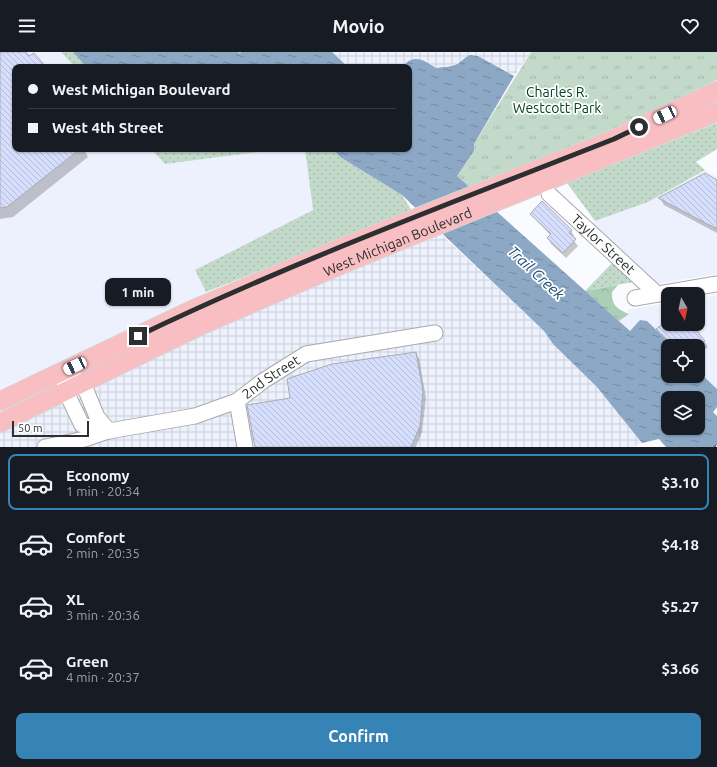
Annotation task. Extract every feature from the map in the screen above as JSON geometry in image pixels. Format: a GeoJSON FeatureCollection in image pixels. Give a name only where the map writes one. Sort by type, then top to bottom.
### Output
{"type":"FeatureCollection","features":[{"type":"Feature","properties":{"kind":"main road","name":"West Michigan Boulevard"},"geometry":{"type":"LineString","coordinates":[[619,144],[717,91]]}},
{"type":"Feature","properties":{"kind":"main road","name":"West Michigan Boulevard"},"geometry":{"type":"LineString","coordinates":[[63,372],[196,308],[344,255],[619,144],[717,112]]}},
{"type":"Feature","properties":{"kind":"main road","name":"West Michigan Boulevard"},"geometry":{"type":"LineString","coordinates":[[83,383],[344,255]]}},
{"type":"Feature","properties":{"kind":"main road"},"geometry":{"type":"LineString","coordinates":[[0,401],[63,372]]}},
{"type":"Feature","properties":{"kind":"main road"},"geometry":{"type":"LineString","coordinates":[[0,423],[83,383]]}},
{"type":"Feature","properties":{"kind":"street","name":"Taylor Street"},"geometry":{"type":"LineString","coordinates":[[549,194],[657,294]]}},
{"type":"Feature","properties":{"kind":"street"},"geometry":{"type":"LineString","coordinates":[[635,298],[717,284]]}},
{"type":"Feature","properties":{"kind":"street","name":"2nd Street"},"geometry":{"type":"LineString","coordinates":[[63,372],[66,392],[82,425],[109,431],[195,416],[237,402],[263,381],[306,354],[435,333]]}},
{"type":"Feature","properties":{"kind":"street"},"geometry":{"type":"LineString","coordinates":[[45,447],[85,439],[109,431],[97,417],[83,383],[63,372]]}},
{"type":"Feature","properties":{"kind":"street"},"geometry":{"type":"LineString","coordinates":[[237,402],[245,447]]}},
{"type":"Feature","properties":{"kind":"shaded area"},"geometry":{"type":"Polygon","coordinates":[[[0,52],[61,52],[72,64],[12,64],[12,152],[154,152],[165,164],[258,152],[305,152],[313,210],[195,270],[206,292],[114,338],[0,389],[0,52]]]}},
{"type":"Feature","properties":{"kind":"shaded area"},"geometry":{"type":"Polygon","coordinates":[[[332,52],[531,52],[514,76],[478,56],[470,55],[464,58],[460,63],[436,68],[426,60],[408,64],[345,64],[332,52]]]}},
{"type":"Feature","properties":{"kind":"shaded area"},"geometry":{"type":"Polygon","coordinates":[[[705,170],[717,177],[717,274],[657,284],[590,223],[648,202],[705,170]]]}},
{"type":"Feature","properties":{"kind":"shaded area"},"geometry":{"type":"Polygon","coordinates":[[[441,234],[544,331],[553,344],[597,387],[642,443],[634,447],[0,447],[0,426],[236,317],[441,234]]]}},
{"type":"Feature","properties":{"kind":"shaded area"},"geometry":{"type":"Polygon","coordinates":[[[717,295],[717,389],[705,378],[705,339],[666,339],[647,321],[640,320],[630,331],[619,321],[629,314],[627,310],[661,304],[661,331],[705,331],[705,297],[717,295]]]}},
{"type":"Feature","properties":{"kind":"green space"},"geometry":{"type":"Polygon","coordinates":[[[61,52],[73,52],[83,64],[72,64],[61,52]]]}},
{"type":"Feature","properties":{"kind":"green space","name":"Charles R. Westcott Park"},"geometry":{"type":"Polygon","coordinates":[[[531,52],[717,52],[717,80],[632,121],[469,188],[457,176],[474,151],[474,144],[531,52]]]}},
{"type":"Feature","properties":{"kind":"green space"},"geometry":{"type":"Polygon","coordinates":[[[717,123],[717,149],[696,162],[705,170],[648,202],[595,221],[567,183],[717,123]]]}},
{"type":"Feature","properties":{"kind":"green space"},"geometry":{"type":"Polygon","coordinates":[[[154,152],[258,152],[165,164],[154,152]]]}},
{"type":"Feature","properties":{"kind":"green space"},"geometry":{"type":"Polygon","coordinates":[[[305,152],[336,152],[340,157],[402,195],[412,211],[206,292],[195,270],[313,210],[305,152]]]}},
{"type":"Feature","properties":{"kind":"green space"},"geometry":{"type":"Polygon","coordinates":[[[612,263],[633,282],[585,291],[612,263]]]}},
{"type":"Feature","properties":{"kind":"green space"},"geometry":{"type":"Polygon","coordinates":[[[618,285],[612,292],[614,303],[618,308],[629,314],[619,321],[585,291],[618,285]]]}},
{"type":"Feature","properties":{"kind":"water"},"geometry":{"type":"Polygon","coordinates":[[[73,52],[332,52],[345,64],[83,64],[73,52]]]}},
{"type":"Feature","properties":{"kind":"water","name":"Trail Creek"},"geometry":{"type":"Polygon","coordinates":[[[470,55],[478,56],[514,76],[474,144],[474,151],[457,176],[630,331],[640,320],[647,321],[666,339],[661,339],[661,383],[705,383],[705,378],[717,389],[717,407],[713,412],[717,416],[717,447],[666,447],[659,439],[642,443],[597,387],[553,344],[544,331],[402,195],[340,157],[336,152],[412,152],[412,64],[406,64],[410,60],[414,59],[423,60],[436,68],[448,67],[459,63],[470,55]]]}},
{"type":"Feature","properties":{"kind":"building"},"geometry":{"type":"Polygon","coordinates":[[[0,52],[26,52],[29,56],[34,53],[43,64],[12,64],[12,152],[76,152],[7,207],[0,208],[0,52]]]}},
{"type":"Feature","properties":{"kind":"building"},"geometry":{"type":"Polygon","coordinates":[[[705,173],[717,180],[717,229],[658,198],[705,173]]]}},
{"type":"Feature","properties":{"kind":"building"},"geometry":{"type":"Polygon","coordinates":[[[542,201],[572,230],[569,233],[576,239],[563,253],[547,238],[551,234],[530,214],[542,201]]]}},
{"type":"Feature","properties":{"kind":"building"},"geometry":{"type":"Polygon","coordinates":[[[661,325],[661,331],[697,331],[703,339],[667,339],[656,329],[661,325]]]}},
{"type":"Feature","properties":{"kind":"building"},"geometry":{"type":"Polygon","coordinates":[[[416,352],[423,391],[420,426],[411,447],[255,447],[247,405],[290,398],[287,379],[332,364],[416,352]]]}},
{"type":"Feature","properties":{"kind":"route"},"geometry":{"type":"LineString","coordinates":[[138,336],[196,308],[338,249],[614,139],[639,127]]}}]}
